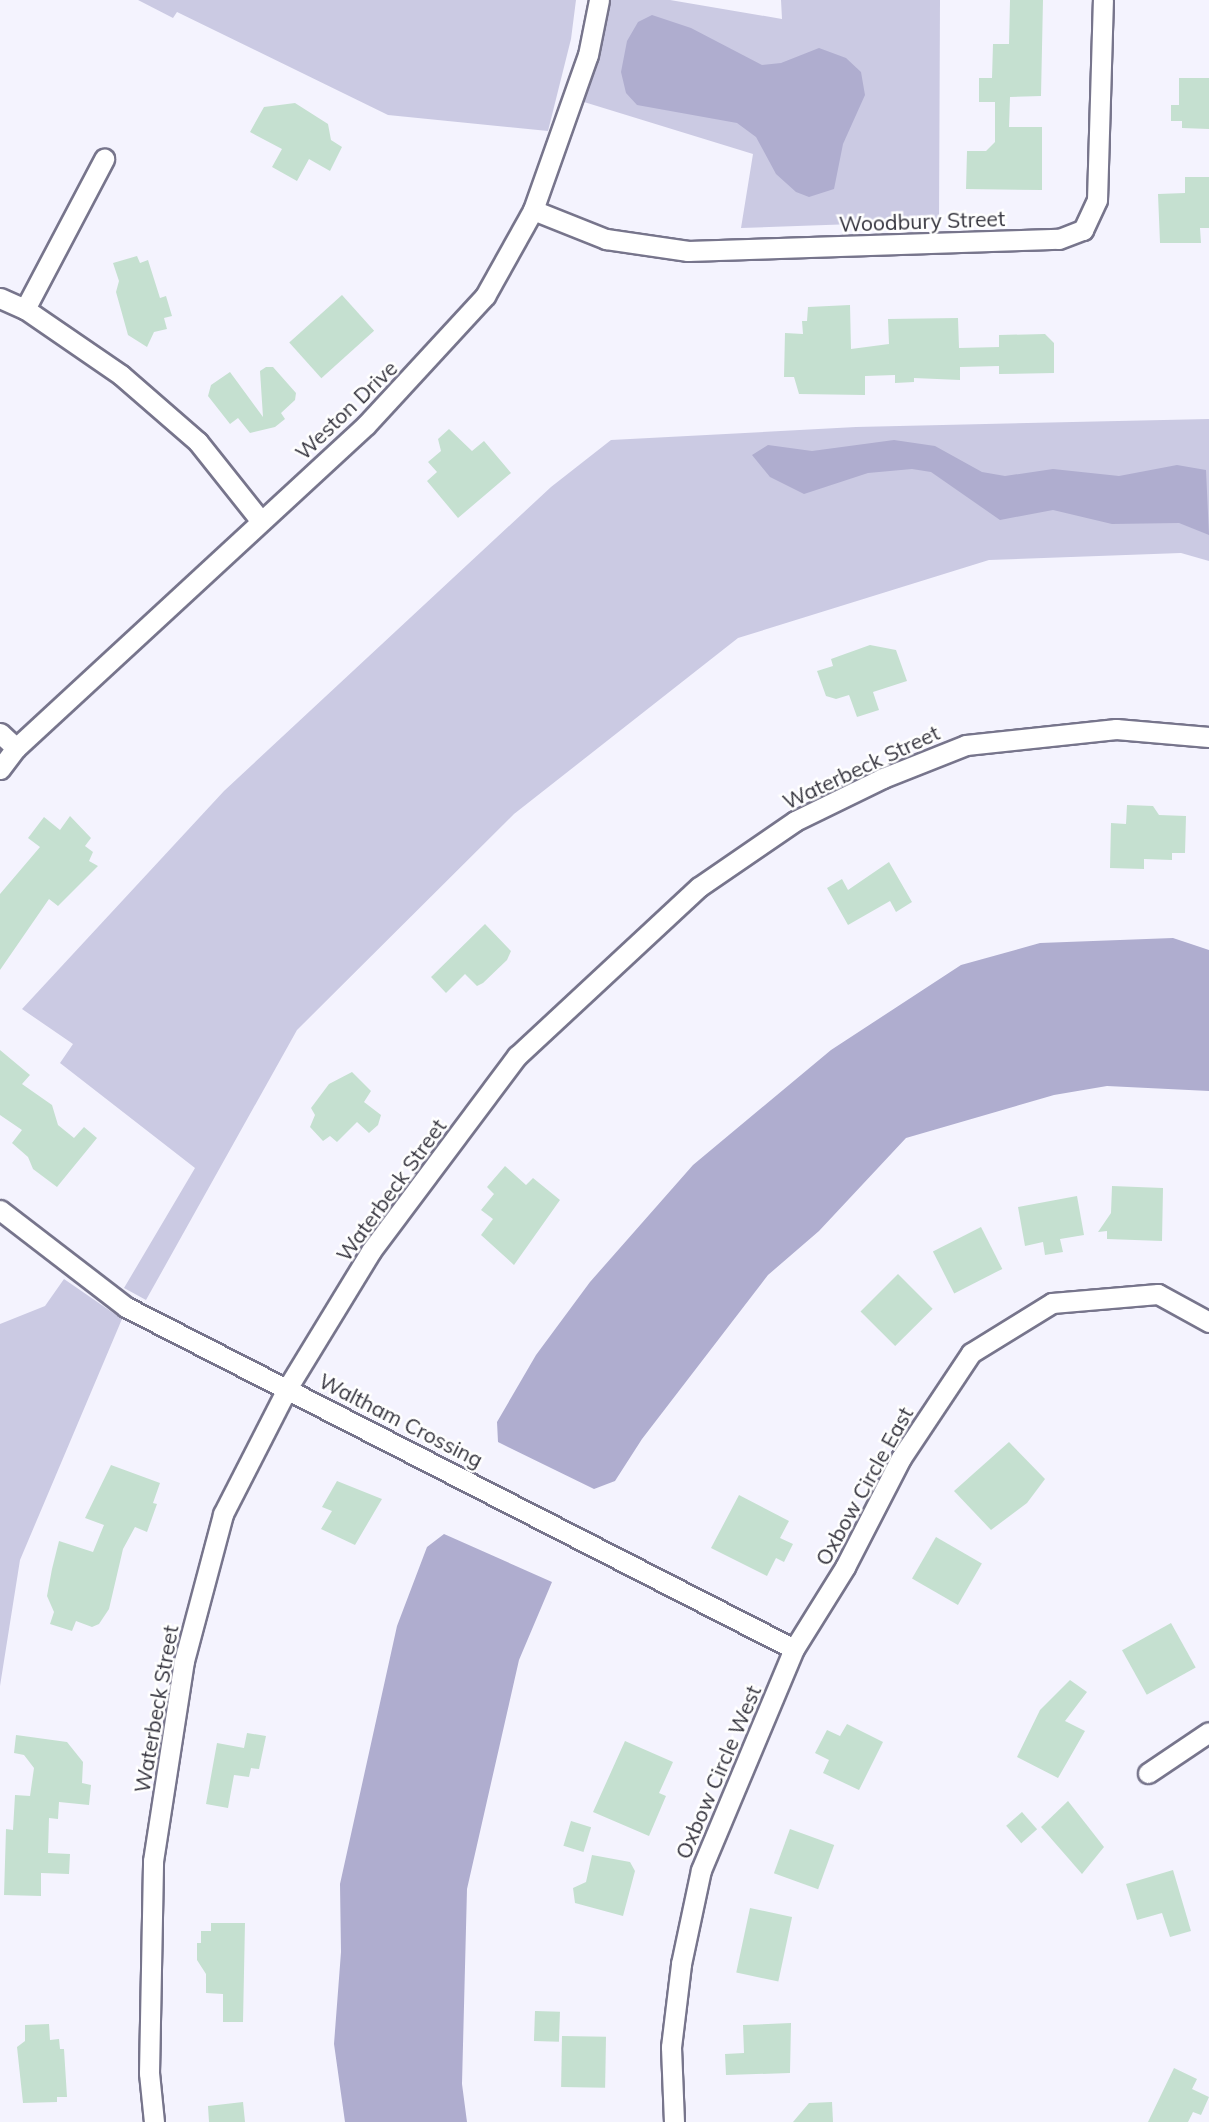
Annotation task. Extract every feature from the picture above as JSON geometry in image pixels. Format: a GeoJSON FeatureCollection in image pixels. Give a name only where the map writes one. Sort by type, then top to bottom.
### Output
{"type":"FeatureCollection","features":[{"type":"Feature","properties":{"kind":"street","name":"Weston Drive"},"geometry":{"type":"LineString","coordinates":[[0,769],[16,748],[427,363],[485,296],[533,210],[588,55],[599,0]]}},
{"type":"Feature","properties":{"kind":"street","name":"Woodbury Street"},"geometry":{"type":"LineString","coordinates":[[533,210],[606,239],[688,251],[1059,239],[1083,230],[1097,200],[1103,0]]}},
{"type":"Feature","properties":{"kind":"street"},"geometry":{"type":"LineString","coordinates":[[24,309],[104,159]]}},
{"type":"Feature","properties":{"kind":"street"},"geometry":{"type":"LineString","coordinates":[[0,298],[24,309],[121,374],[198,442],[260,520]]}},
{"type":"Feature","properties":{"kind":"street","name":"Waterbeck Street"},"geometry":{"type":"LineString","coordinates":[[154,2122],[149,2073],[153,1861],[184,1661],[223,1514],[288,1387],[371,1251],[517,1056],[699,887],[795,821],[965,745],[1116,729],[1209,737]]}},
{"type":"Feature","properties":{"kind":"street"},"geometry":{"type":"LineString","coordinates":[[0,733],[16,748]]}},
{"type":"Feature","properties":{"kind":"street","name":"Waltham Crossing"},"geometry":{"type":"LineString","coordinates":[[0,1210],[126,1307],[288,1387],[794,1649]]}},
{"type":"Feature","properties":{"kind":"street","name":"Oxbow Circle East"},"geometry":{"type":"LineString","coordinates":[[794,1649],[845,1567],[901,1458],[971,1353],[1052,1303],[1158,1294],[1209,1322]]}},
{"type":"Feature","properties":{"kind":"street","name":"Oxbow Circle West"},"geometry":{"type":"LineString","coordinates":[[674,2122],[671,2047],[681,1964],[701,1870],[794,1649]]}},
{"type":"Feature","properties":{"kind":"street"},"geometry":{"type":"LineString","coordinates":[[1148,1773],[1209,1732]]}},
{"type":"Feature","properties":{"kind":"shaded area"},"geometry":{"type":"Polygon","coordinates":[[[138,0],[576,0],[571,39],[548,131],[388,115],[177,12],[173,18],[138,0]]]}},
{"type":"Feature","properties":{"kind":"shaded area"},"geometry":{"type":"Polygon","coordinates":[[[604,0],[670,0],[782,19],[781,0],[940,0],[939,221],[741,228],[753,154],[584,102],[604,0]]]}},
{"type":"Feature","properties":{"kind":"shaded area"},"geometry":{"type":"Polygon","coordinates":[[[652,15],[691,28],[762,65],[781,63],[819,48],[846,58],[861,72],[865,95],[843,144],[834,189],[809,197],[796,192],[776,174],[756,137],[737,123],[637,105],[626,93],[621,72],[627,41],[638,22],[652,15]]]}},
{"type":"Feature","properties":{"kind":"shaded area"},"geometry":{"type":"Polygon","coordinates":[[[1209,419],[1209,561],[1181,553],[989,560],[738,638],[514,814],[297,1030],[146,1300],[124,1288],[195,1168],[60,1063],[73,1044],[22,1009],[224,791],[551,487],[611,440],[856,427],[1209,419]]]}},
{"type":"Feature","properties":{"kind":"shaded area"},"geometry":{"type":"Polygon","coordinates":[[[894,440],[935,446],[982,472],[1005,476],[1053,469],[1119,476],[1177,465],[1206,470],[1209,535],[1179,523],[1112,524],[1053,510],[1000,520],[931,472],[912,469],[868,473],[804,494],[770,477],[752,455],[768,445],[812,451],[894,440]]]}},
{"type":"Feature","properties":{"kind":"shaded area"},"geometry":{"type":"Polygon","coordinates":[[[1173,938],[1209,950],[1209,1091],[1107,1086],[1054,1095],[906,1138],[819,1231],[768,1275],[642,1439],[615,1481],[594,1489],[498,1442],[497,1422],[536,1355],[590,1282],[693,1165],[831,1050],[961,965],[1040,943],[1173,938]]]}},
{"type":"Feature","properties":{"kind":"shaded area"},"geometry":{"type":"Polygon","coordinates":[[[64,1279],[122,1319],[20,1560],[0,1686],[0,1324],[45,1306],[64,1279]]]}},
{"type":"Feature","properties":{"kind":"shaded area"},"geometry":{"type":"Polygon","coordinates":[[[444,1534],[552,1582],[519,1660],[467,1889],[462,2084],[467,2122],[345,2122],[334,2044],[341,1952],[340,1884],[397,1626],[427,1547],[444,1534]]]}},
{"type":"Feature","properties":{"kind":"building"},"geometry":{"type":"Polygon","coordinates":[[[1010,0],[1043,0],[1041,96],[1010,97],[1009,127],[1042,127],[1042,190],[966,189],[967,151],[986,151],[995,142],[995,102],[979,102],[979,78],[992,78],[993,44],[1009,44],[1010,0]]]}},
{"type":"Feature","properties":{"kind":"building"},"geometry":{"type":"Polygon","coordinates":[[[1179,78],[1209,78],[1209,129],[1182,128],[1182,121],[1171,121],[1171,105],[1179,105],[1179,78]]]}},
{"type":"Feature","properties":{"kind":"building"},"geometry":{"type":"Polygon","coordinates":[[[295,103],[328,124],[331,140],[342,147],[330,171],[309,159],[297,181],[272,167],[282,149],[250,132],[264,107],[295,103]]]}},
{"type":"Feature","properties":{"kind":"building"},"geometry":{"type":"Polygon","coordinates":[[[1185,177],[1209,177],[1209,228],[1200,228],[1201,243],[1160,243],[1158,194],[1185,193],[1185,177]]]}},
{"type":"Feature","properties":{"kind":"building"},"geometry":{"type":"Polygon","coordinates":[[[137,256],[140,263],[148,260],[160,298],[166,296],[172,316],[164,318],[167,329],[154,332],[147,347],[128,335],[116,292],[119,281],[113,263],[137,256]]]}},
{"type":"Feature","properties":{"kind":"building"},"geometry":{"type":"Polygon","coordinates":[[[342,295],[374,331],[321,378],[289,343],[342,295]]]}},
{"type":"Feature","properties":{"kind":"building"},"geometry":{"type":"Polygon","coordinates":[[[850,305],[851,349],[889,344],[888,319],[958,318],[959,348],[999,347],[999,335],[1045,334],[1054,343],[1054,373],[999,374],[999,366],[960,367],[960,380],[914,378],[914,382],[895,383],[895,375],[865,376],[865,395],[799,394],[794,377],[784,377],[785,333],[803,334],[802,321],[807,321],[808,307],[850,305]]]}},
{"type":"Feature","properties":{"kind":"building"},"geometry":{"type":"Polygon","coordinates":[[[273,367],[296,393],[295,400],[281,413],[285,419],[275,427],[250,433],[238,418],[230,424],[208,396],[211,385],[230,372],[263,417],[260,371],[273,367]]]}},
{"type":"Feature","properties":{"kind":"building"},"geometry":{"type":"Polygon","coordinates":[[[449,429],[472,451],[484,441],[511,473],[458,518],[427,481],[437,472],[428,462],[441,451],[438,439],[449,429]]]}},
{"type":"Feature","properties":{"kind":"building"},"geometry":{"type":"Polygon","coordinates":[[[870,645],[896,650],[907,681],[873,692],[879,710],[857,717],[849,695],[836,699],[826,696],[817,671],[833,666],[831,659],[870,645]]]}},
{"type":"Feature","properties":{"kind":"building"},"geometry":{"type":"Polygon","coordinates":[[[1127,805],[1153,806],[1159,815],[1186,816],[1185,853],[1172,853],[1172,860],[1144,859],[1144,869],[1110,868],[1111,823],[1126,824],[1127,805]]]}},
{"type":"Feature","properties":{"kind":"building"},"geometry":{"type":"Polygon","coordinates":[[[70,816],[91,838],[85,846],[93,852],[89,861],[98,866],[58,906],[49,899],[0,970],[0,894],[40,847],[28,838],[44,817],[60,830],[70,816]]]}},
{"type":"Feature","properties":{"kind":"building"},"geometry":{"type":"Polygon","coordinates":[[[889,862],[912,902],[896,912],[890,901],[848,925],[827,888],[842,879],[848,890],[889,862]]]}},
{"type":"Feature","properties":{"kind":"building"},"geometry":{"type":"Polygon","coordinates":[[[485,924],[511,951],[507,960],[483,983],[477,986],[465,974],[446,993],[431,977],[485,924]]]}},
{"type":"Feature","properties":{"kind":"building"},"geometry":{"type":"Polygon","coordinates":[[[0,1050],[30,1075],[22,1084],[52,1105],[58,1125],[74,1138],[84,1127],[97,1138],[57,1187],[33,1169],[28,1157],[12,1143],[22,1130],[0,1115],[0,1050]]]}},
{"type":"Feature","properties":{"kind":"building"},"geometry":{"type":"Polygon","coordinates":[[[352,1072],[371,1091],[364,1102],[381,1115],[378,1125],[369,1133],[357,1122],[337,1142],[330,1136],[323,1141],[310,1127],[315,1115],[311,1108],[329,1084],[352,1072]]]}},
{"type":"Feature","properties":{"kind":"building"},"geometry":{"type":"Polygon","coordinates":[[[505,1166],[526,1185],[533,1178],[560,1200],[514,1265],[481,1235],[493,1219],[481,1210],[494,1194],[487,1187],[505,1166]]]}},
{"type":"Feature","properties":{"kind":"building"},"geometry":{"type":"Polygon","coordinates":[[[1112,1186],[1163,1188],[1162,1241],[1107,1239],[1107,1231],[1098,1232],[1111,1213],[1112,1186]]]}},
{"type":"Feature","properties":{"kind":"building"},"geometry":{"type":"Polygon","coordinates":[[[1077,1196],[1084,1235],[1060,1239],[1063,1252],[1045,1255],[1043,1242],[1025,1246],[1018,1207],[1077,1196]]]}},
{"type":"Feature","properties":{"kind":"building"},"geometry":{"type":"Polygon","coordinates":[[[981,1227],[1002,1269],[954,1293],[933,1252],[981,1227]]]}},
{"type":"Feature","properties":{"kind":"building"},"geometry":{"type":"Polygon","coordinates":[[[898,1274],[933,1309],[895,1346],[861,1311],[898,1274]]]}},
{"type":"Feature","properties":{"kind":"building"},"geometry":{"type":"Polygon","coordinates":[[[1009,1442],[1045,1479],[1027,1503],[991,1530],[954,1491],[1009,1442]]]}},
{"type":"Feature","properties":{"kind":"building"},"geometry":{"type":"Polygon","coordinates":[[[111,1465],[160,1483],[153,1503],[157,1504],[147,1532],[135,1527],[123,1549],[109,1609],[99,1624],[92,1627],[76,1621],[72,1631],[50,1624],[54,1612],[47,1596],[52,1569],[59,1541],[93,1552],[104,1525],[85,1518],[111,1465]]]}},
{"type":"Feature","properties":{"kind":"building"},"geometry":{"type":"Polygon","coordinates":[[[337,1481],[382,1499],[355,1545],[321,1529],[332,1511],[322,1507],[337,1481]]]}},
{"type":"Feature","properties":{"kind":"building"},"geometry":{"type":"Polygon","coordinates":[[[739,1495],[789,1521],[780,1538],[793,1544],[784,1562],[776,1558],[767,1576],[711,1548],[739,1495]]]}},
{"type":"Feature","properties":{"kind":"building"},"geometry":{"type":"Polygon","coordinates":[[[936,1537],[982,1564],[958,1605],[912,1579],[936,1537]]]}},
{"type":"Feature","properties":{"kind":"building"},"geometry":{"type":"Polygon","coordinates":[[[1171,1623],[1196,1668],[1147,1695],[1122,1650],[1171,1623]]]}},
{"type":"Feature","properties":{"kind":"building"},"geometry":{"type":"Polygon","coordinates":[[[1070,1680],[1087,1692],[1065,1721],[1085,1731],[1058,1778],[1017,1757],[1040,1710],[1070,1680]]]}},
{"type":"Feature","properties":{"kind":"building"},"geometry":{"type":"Polygon","coordinates":[[[847,1724],[883,1742],[859,1790],[823,1773],[829,1760],[815,1753],[827,1730],[840,1736],[847,1724]]]}},
{"type":"Feature","properties":{"kind":"building"},"geometry":{"type":"Polygon","coordinates":[[[247,1733],[266,1736],[259,1769],[251,1768],[249,1777],[234,1775],[228,1808],[206,1804],[217,1743],[244,1748],[247,1733]]]}},
{"type":"Feature","properties":{"kind":"building"},"geometry":{"type":"Polygon","coordinates":[[[16,1735],[67,1742],[83,1762],[82,1783],[91,1785],[89,1805],[59,1802],[58,1819],[49,1818],[48,1853],[70,1854],[69,1874],[41,1873],[41,1896],[4,1895],[6,1829],[13,1830],[15,1795],[30,1796],[34,1768],[24,1755],[14,1753],[16,1735]]]}},
{"type":"Feature","properties":{"kind":"building"},"geometry":{"type":"Polygon","coordinates":[[[625,1741],[673,1762],[659,1793],[666,1796],[649,1836],[593,1812],[625,1741]]]}},
{"type":"Feature","properties":{"kind":"building"},"geometry":{"type":"Polygon","coordinates":[[[1068,1801],[1104,1847],[1082,1874],[1041,1827],[1068,1801]]]}},
{"type":"Feature","properties":{"kind":"building"},"geometry":{"type":"Polygon","coordinates":[[[1022,1812],[1037,1829],[1021,1843],[1006,1826],[1022,1812]]]}},
{"type":"Feature","properties":{"kind":"building"},"geometry":{"type":"Polygon","coordinates":[[[571,1821],[591,1827],[583,1852],[563,1846],[571,1821]]]}},
{"type":"Feature","properties":{"kind":"building"},"geometry":{"type":"Polygon","coordinates":[[[790,1829],[834,1845],[818,1889],[774,1873],[790,1829]]]}},
{"type":"Feature","properties":{"kind":"building"},"geometry":{"type":"Polygon","coordinates":[[[592,1855],[630,1862],[635,1871],[623,1916],[575,1903],[573,1888],[586,1882],[592,1855]]]}},
{"type":"Feature","properties":{"kind":"building"},"geometry":{"type":"Polygon","coordinates":[[[1173,1870],[1191,1931],[1170,1937],[1162,1913],[1137,1920],[1126,1884],[1173,1870]]]}},
{"type":"Feature","properties":{"kind":"building"},"geometry":{"type":"Polygon","coordinates":[[[750,1908],[792,1917],[778,1981],[736,1973],[750,1908]]]}},
{"type":"Feature","properties":{"kind":"building"},"geometry":{"type":"Polygon","coordinates":[[[211,1923],[245,1923],[243,2022],[223,2022],[223,1994],[206,1993],[206,1974],[197,1960],[197,1943],[201,1943],[201,1931],[211,1931],[211,1923]]]}},
{"type":"Feature","properties":{"kind":"building"},"geometry":{"type":"Polygon","coordinates":[[[535,2011],[560,2012],[559,2042],[534,2041],[535,2011]]]}},
{"type":"Feature","properties":{"kind":"building"},"geometry":{"type":"Polygon","coordinates":[[[791,2023],[790,2073],[726,2075],[725,2054],[744,2053],[743,2025],[791,2023]]]}},
{"type":"Feature","properties":{"kind":"building"},"geometry":{"type":"Polygon","coordinates":[[[49,2024],[50,2040],[59,2039],[60,2049],[64,2049],[67,2097],[57,2097],[57,2102],[23,2103],[17,2047],[25,2041],[25,2025],[49,2024]]]}},
{"type":"Feature","properties":{"kind":"building"},"geometry":{"type":"Polygon","coordinates":[[[562,2036],[606,2037],[605,2088],[561,2087],[562,2036]]]}},
{"type":"Feature","properties":{"kind":"building"},"geometry":{"type":"Polygon","coordinates":[[[1174,2068],[1197,2079],[1192,2089],[1209,2097],[1201,2115],[1193,2112],[1188,2122],[1148,2122],[1174,2068]]]}},
{"type":"Feature","properties":{"kind":"building"},"geometry":{"type":"Polygon","coordinates":[[[243,2102],[245,2122],[209,2122],[208,2106],[243,2102]]]}},
{"type":"Feature","properties":{"kind":"building"},"geometry":{"type":"Polygon","coordinates":[[[832,2102],[833,2122],[793,2122],[809,2103],[832,2102]]]}}]}
